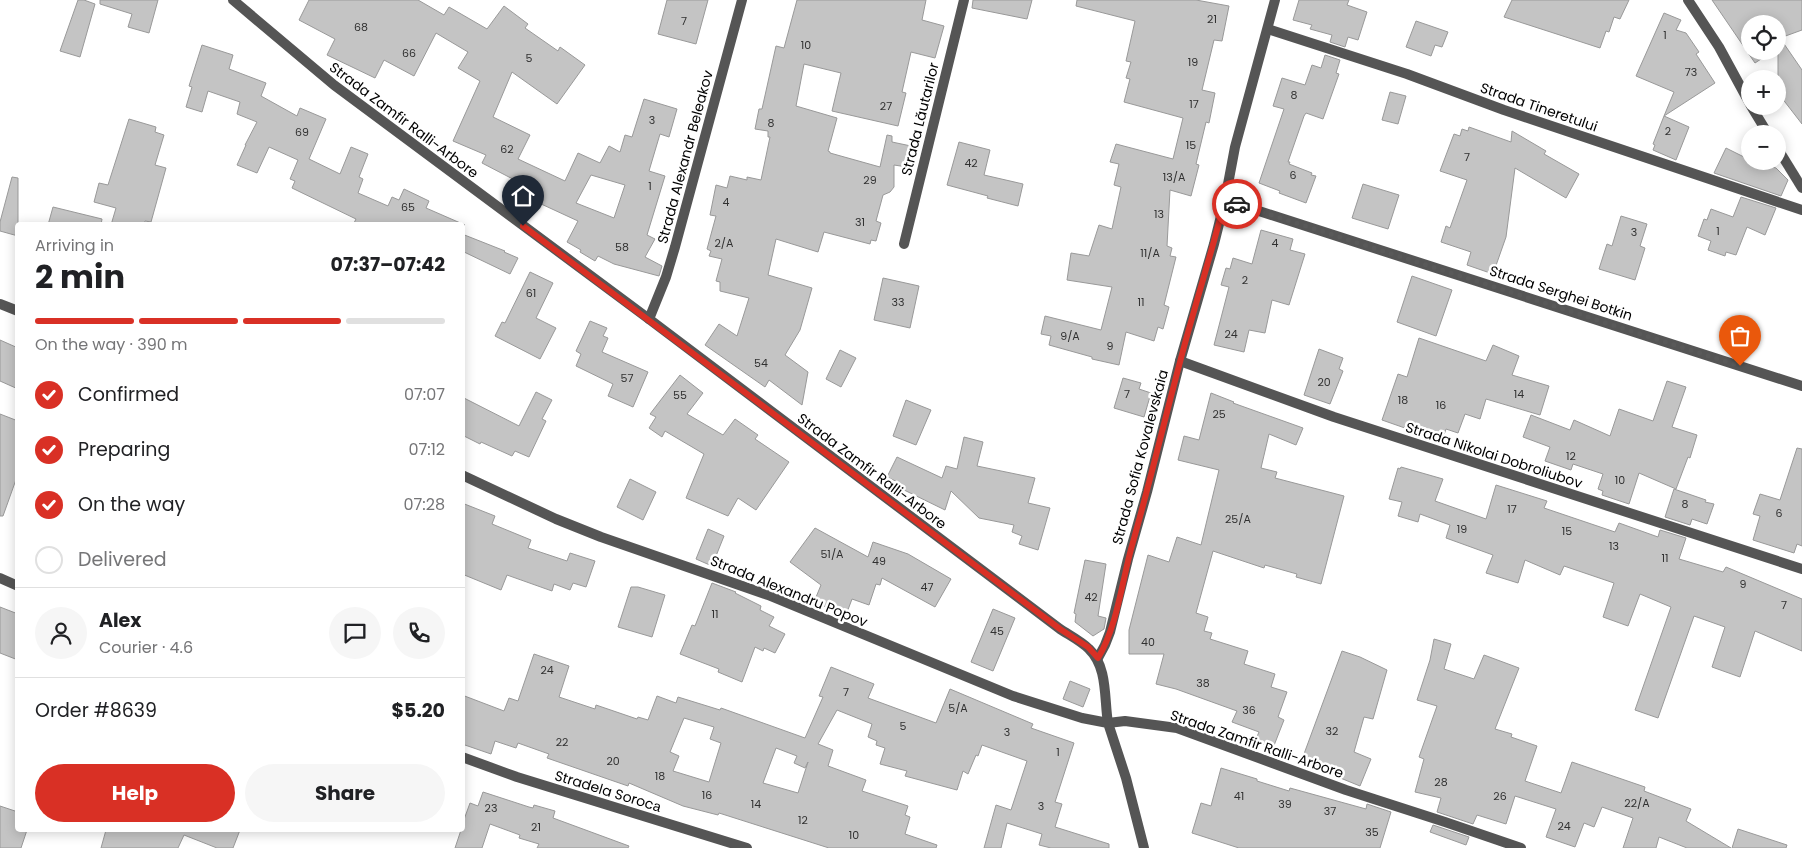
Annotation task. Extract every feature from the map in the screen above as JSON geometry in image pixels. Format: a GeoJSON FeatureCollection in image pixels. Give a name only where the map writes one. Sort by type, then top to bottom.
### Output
{"type":"FeatureCollection","features":[{"type":"Feature","properties":{"kind":"street","name":"Strada Zamfir Ralli-Arbore"},"geometry":{"type":"LineString","coordinates":[[234,0],[334,85],[649,319],[1052,623],[1088,647],[1098,658]]}},
{"type":"Feature","properties":{"kind":"street","name":"Strada Alexandr Beleakov"},"geometry":{"type":"LineString","coordinates":[[649,319],[666,277],[675,247],[742,0]]}},
{"type":"Feature","properties":{"kind":"street","name":"Strada Lăutarilor"},"geometry":{"type":"LineString","coordinates":[[904,244],[964,0]]}},
{"type":"Feature","properties":{"kind":"street","name":"Strada Sofia Kovalevskaia"},"geometry":{"type":"LineString","coordinates":[[1098,658],[1110,632],[1180,361],[1210,261],[1225,200],[1235,147],[1275,0]]}},
{"type":"Feature","properties":{"kind":"street"},"geometry":{"type":"LineString","coordinates":[[1688,0],[1719,47],[1741,88]]}},
{"type":"Feature","properties":{"kind":"street","name":"Strada Tineretului"},"geometry":{"type":"LineString","coordinates":[[1268,29],[1407,74],[1504,110],[1802,210]]}},
{"type":"Feature","properties":{"kind":"street"},"geometry":{"type":"LineString","coordinates":[[1786,163],[1802,188]]}},
{"type":"Feature","properties":{"kind":"street","name":"Strada Serghei Botkin"},"geometry":{"type":"LineString","coordinates":[[1225,200],[1802,386]]}},
{"type":"Feature","properties":{"kind":"street"},"geometry":{"type":"LineString","coordinates":[[0,304],[15,310]]}},
{"type":"Feature","properties":{"kind":"street","name":"Strada Nikolai Dobroliubov"},"geometry":{"type":"LineString","coordinates":[[1180,361],[1334,417],[1802,569]]}},
{"type":"Feature","properties":{"kind":"street","name":"Strada Alexandru Popov"},"geometry":{"type":"LineString","coordinates":[[465,475],[556,519],[601,537],[768,595],[1013,696],[1082,718],[1108,724]]}},
{"type":"Feature","properties":{"kind":"street"},"geometry":{"type":"LineString","coordinates":[[0,578],[15,585]]}},
{"type":"Feature","properties":{"kind":"street"},"geometry":{"type":"LineString","coordinates":[[1098,658],[1102,668],[1108,724],[1126,778],[1144,848]]}},
{"type":"Feature","properties":{"kind":"street","name":"Strada Zamfir Ralli-Arbore"},"geometry":{"type":"LineString","coordinates":[[1108,724],[1125,720],[1178,728],[1346,790],[1521,848]]}},
{"type":"Feature","properties":{"kind":"street","name":"Stradela Sorocа"},"geometry":{"type":"LineString","coordinates":[[465,758],[517,777],[747,848]]}},
{"type":"Feature","properties":{"kind":"building"},"geometry":{"type":"Polygon","coordinates":[[[78,0],[95,4],[80,57],[60,51],[78,0]]]}},
{"type":"Feature","properties":{"kind":"building"},"geometry":{"type":"Polygon","coordinates":[[[100,0],[158,0],[149,33],[128,27],[132,14],[100,4],[100,0]]]}},
{"type":"Feature","properties":{"kind":"building"},"geometry":{"type":"Polygon","coordinates":[[[309,0],[418,0],[444,15],[449,7],[487,29],[504,6],[528,24],[525,28],[558,51],[560,47],[585,65],[557,104],[512,72],[493,117],[530,135],[518,159],[565,181],[578,153],[600,163],[609,146],[620,152],[625,135],[632,137],[644,99],[677,109],[669,137],[660,134],[649,171],[665,176],[647,235],[655,239],[645,257],[662,266],[659,276],[614,264],[598,256],[595,261],[580,252],[581,250],[567,242],[578,221],[526,197],[530,188],[482,163],[486,155],[453,141],[480,81],[458,68],[468,52],[436,33],[414,76],[384,60],[375,78],[327,55],[335,39],[299,20],[309,0]],[[591,175],[576,203],[614,218],[625,185],[591,175]]]}},
{"type":"Feature","properties":{"kind":"building"},"geometry":{"type":"Polygon","coordinates":[[[667,0],[708,0],[696,44],[658,34],[667,0]]]}},
{"type":"Feature","properties":{"kind":"building"},"geometry":{"type":"Polygon","coordinates":[[[797,0],[926,0],[922,20],[944,26],[935,58],[911,52],[902,92],[906,93],[898,126],[832,111],[841,73],[804,64],[796,106],[837,118],[828,151],[830,153],[880,167],[887,135],[892,136],[892,142],[911,146],[907,167],[894,165],[894,187],[890,192],[883,195],[876,221],[881,223],[876,241],[871,240],[870,244],[824,232],[818,252],[776,239],[768,275],[812,288],[800,330],[785,355],[808,372],[802,405],[769,380],[765,387],[705,345],[719,324],[737,336],[749,298],[720,291],[720,282],[716,281],[722,259],[709,256],[711,251],[707,249],[716,216],[710,215],[716,185],[727,188],[730,176],[747,180],[747,177],[761,180],[770,137],[768,137],[768,131],[755,129],[759,109],[762,109],[776,46],[784,48],[797,0]]]}},
{"type":"Feature","properties":{"kind":"building"},"geometry":{"type":"Polygon","coordinates":[[[973,0],[1032,0],[1027,19],[972,8],[973,0]]]}},
{"type":"Feature","properties":{"kind":"building"},"geometry":{"type":"Polygon","coordinates":[[[1077,0],[1196,0],[1229,6],[1222,41],[1214,40],[1202,90],[1215,93],[1209,123],[1206,122],[1196,164],[1199,165],[1191,196],[1170,190],[1167,246],[1172,248],[1170,256],[1176,257],[1164,305],[1169,307],[1163,329],[1158,327],[1154,341],[1126,332],[1119,365],[1092,359],[1092,357],[1049,345],[1051,336],[1041,334],[1045,316],[1101,330],[1112,287],[1067,280],[1071,253],[1089,256],[1099,225],[1112,229],[1121,187],[1114,185],[1119,164],[1110,162],[1116,144],[1173,159],[1183,118],[1124,102],[1130,79],[1126,78],[1131,62],[1126,61],[1135,21],[1076,6],[1077,0]]]}},
{"type":"Feature","properties":{"kind":"building"},"geometry":{"type":"Polygon","coordinates":[[[1299,0],[1349,0],[1347,5],[1367,12],[1358,40],[1348,37],[1345,47],[1330,42],[1332,35],[1310,29],[1312,25],[1293,20],[1299,0]]]}},
{"type":"Feature","properties":{"kind":"building"},"geometry":{"type":"Polygon","coordinates":[[[1512,0],[1629,0],[1620,19],[1614,17],[1609,32],[1606,31],[1600,48],[1504,17],[1512,0]]]}},
{"type":"Feature","properties":{"kind":"building"},"geometry":{"type":"Polygon","coordinates":[[[1712,0],[1802,0],[1802,30],[1786,36],[1786,15],[1741,15],[1741,42],[1712,0]]]}},
{"type":"Feature","properties":{"kind":"building"},"geometry":{"type":"Polygon","coordinates":[[[1664,13],[1681,20],[1676,30],[1686,33],[1699,52],[1696,54],[1715,83],[1664,116],[1674,92],[1636,76],[1664,13]]]}},
{"type":"Feature","properties":{"kind":"building"},"geometry":{"type":"Polygon","coordinates":[[[1416,21],[1448,32],[1442,47],[1435,45],[1431,56],[1406,47],[1416,21]]]}},
{"type":"Feature","properties":{"kind":"building"},"geometry":{"type":"Polygon","coordinates":[[[202,45],[233,55],[229,69],[266,83],[261,96],[297,116],[300,108],[326,119],[309,159],[340,174],[351,147],[368,154],[359,177],[363,179],[358,193],[388,206],[392,197],[399,200],[404,189],[429,201],[426,208],[458,222],[354,222],[356,219],[292,188],[295,181],[290,179],[298,160],[269,147],[257,173],[237,165],[257,122],[237,114],[240,102],[208,91],[202,112],[186,107],[192,87],[189,86],[202,45]]]}},
{"type":"Feature","properties":{"kind":"building"},"geometry":{"type":"Polygon","coordinates":[[[1786,47],[1802,70],[1802,124],[1786,103],[1786,70],[1778,70],[1778,60],[1786,60],[1786,47]]]}},
{"type":"Feature","properties":{"kind":"building"},"geometry":{"type":"Polygon","coordinates":[[[1325,55],[1340,60],[1336,73],[1339,74],[1323,119],[1306,113],[1304,116],[1288,162],[1316,176],[1306,203],[1259,183],[1284,109],[1273,106],[1282,78],[1305,85],[1312,65],[1321,68],[1325,55]]]}},
{"type":"Feature","properties":{"kind":"building"},"geometry":{"type":"Polygon","coordinates":[[[1390,92],[1406,96],[1398,124],[1382,120],[1390,92]]]}},
{"type":"Feature","properties":{"kind":"building"},"geometry":{"type":"Polygon","coordinates":[[[1664,116],[1689,127],[1676,160],[1653,150],[1655,145],[1653,144],[1664,116]]]}},
{"type":"Feature","properties":{"kind":"building"},"geometry":{"type":"Polygon","coordinates":[[[129,119],[156,127],[155,132],[164,135],[155,165],[166,168],[151,222],[112,222],[116,208],[94,202],[99,183],[108,185],[129,119]]]}},
{"type":"Feature","properties":{"kind":"building"},"geometry":{"type":"Polygon","coordinates":[[[1469,127],[1511,142],[1512,131],[1546,151],[1544,154],[1579,174],[1566,198],[1515,168],[1506,237],[1493,274],[1467,265],[1471,252],[1441,242],[1446,226],[1450,228],[1467,180],[1440,171],[1454,134],[1460,136],[1462,129],[1468,131],[1469,127]]]}},
{"type":"Feature","properties":{"kind":"building"},"geometry":{"type":"Polygon","coordinates":[[[959,142],[990,150],[984,175],[1023,184],[1018,206],[947,185],[959,142]]]}},
{"type":"Feature","properties":{"kind":"building"},"geometry":{"type":"Polygon","coordinates":[[[1726,148],[1741,156],[1741,170],[1778,170],[1788,180],[1781,196],[1714,173],[1726,148]]]}},
{"type":"Feature","properties":{"kind":"building"},"geometry":{"type":"Polygon","coordinates":[[[12,177],[18,178],[18,222],[15,222],[15,235],[0,231],[0,222],[12,177]]]}},
{"type":"Feature","properties":{"kind":"building"},"geometry":{"type":"Polygon","coordinates":[[[1363,184],[1399,195],[1388,229],[1352,218],[1363,184]]]}},
{"type":"Feature","properties":{"kind":"building"},"geometry":{"type":"Polygon","coordinates":[[[1741,197],[1776,208],[1765,235],[1747,227],[1736,255],[1726,252],[1725,256],[1708,250],[1711,241],[1698,236],[1704,219],[1707,220],[1711,209],[1733,217],[1741,197]]]}},
{"type":"Feature","properties":{"kind":"building"},"geometry":{"type":"Polygon","coordinates":[[[53,207],[102,219],[102,222],[49,222],[53,207]]]}},
{"type":"Feature","properties":{"kind":"building"},"geometry":{"type":"Polygon","coordinates":[[[1621,216],[1647,224],[1640,246],[1645,248],[1635,280],[1599,269],[1607,244],[1612,246],[1621,216]]]}},
{"type":"Feature","properties":{"kind":"building"},"geometry":{"type":"Polygon","coordinates":[[[1261,230],[1293,239],[1290,250],[1305,254],[1289,305],[1272,300],[1265,333],[1249,330],[1244,352],[1214,345],[1229,287],[1221,285],[1226,268],[1230,269],[1233,258],[1252,264],[1261,230]]]}},
{"type":"Feature","properties":{"kind":"building"},"geometry":{"type":"Polygon","coordinates":[[[465,235],[518,258],[510,274],[465,252],[465,235]]]}},
{"type":"Feature","properties":{"kind":"building"},"geometry":{"type":"Polygon","coordinates":[[[530,272],[553,283],[536,318],[556,328],[540,359],[495,336],[502,322],[505,323],[530,272]]]}},
{"type":"Feature","properties":{"kind":"building"},"geometry":{"type":"Polygon","coordinates":[[[1412,276],[1452,290],[1436,336],[1397,322],[1412,276]]]}},
{"type":"Feature","properties":{"kind":"building"},"geometry":{"type":"Polygon","coordinates":[[[883,278],[919,286],[910,328],[874,320],[883,278]]]}},
{"type":"Feature","properties":{"kind":"building"},"geometry":{"type":"Polygon","coordinates":[[[590,321],[607,328],[603,336],[608,338],[602,352],[648,372],[633,407],[608,396],[613,384],[576,366],[581,354],[576,351],[590,321]]]}},
{"type":"Feature","properties":{"kind":"building"},"geometry":{"type":"Polygon","coordinates":[[[1419,338],[1486,361],[1493,345],[1519,356],[1512,375],[1549,386],[1540,415],[1486,399],[1480,419],[1465,414],[1458,433],[1446,429],[1442,441],[1382,420],[1398,374],[1407,377],[1419,338]]]}},
{"type":"Feature","properties":{"kind":"building"},"geometry":{"type":"Polygon","coordinates":[[[0,340],[15,347],[15,388],[0,381],[0,340]]]}},
{"type":"Feature","properties":{"kind":"building"},"geometry":{"type":"Polygon","coordinates":[[[1319,349],[1343,358],[1339,369],[1343,371],[1330,404],[1304,395],[1319,349]]]}},
{"type":"Feature","properties":{"kind":"building"},"geometry":{"type":"Polygon","coordinates":[[[840,350],[856,358],[841,387],[826,379],[840,350]]]}},
{"type":"Feature","properties":{"kind":"building"},"geometry":{"type":"Polygon","coordinates":[[[680,375],[703,393],[687,414],[723,435],[735,419],[758,435],[755,439],[789,462],[756,510],[738,498],[728,516],[686,498],[704,454],[665,431],[662,437],[649,428],[656,417],[650,414],[680,375]]]}},
{"type":"Feature","properties":{"kind":"building"},"geometry":{"type":"Polygon","coordinates":[[[1123,378],[1141,383],[1139,389],[1151,393],[1144,417],[1114,408],[1123,378]]]}},
{"type":"Feature","properties":{"kind":"building"},"geometry":{"type":"Polygon","coordinates":[[[1667,381],[1686,387],[1672,427],[1697,435],[1690,458],[1688,457],[1676,489],[1639,473],[1629,504],[1602,495],[1603,491],[1598,489],[1603,474],[1573,464],[1571,470],[1545,461],[1550,447],[1523,437],[1531,415],[1570,430],[1574,420],[1610,436],[1619,409],[1653,421],[1667,381]]]}},
{"type":"Feature","properties":{"kind":"building"},"geometry":{"type":"Polygon","coordinates":[[[536,392],[552,400],[542,419],[546,421],[529,457],[515,451],[512,456],[465,436],[465,399],[519,426],[536,392]]]}},
{"type":"Feature","properties":{"kind":"building"},"geometry":{"type":"Polygon","coordinates":[[[1211,393],[1233,403],[1303,428],[1296,445],[1269,434],[1261,468],[1277,472],[1275,478],[1344,496],[1321,584],[1296,577],[1297,574],[1265,565],[1264,568],[1213,551],[1196,613],[1208,617],[1204,631],[1212,633],[1210,639],[1248,651],[1244,664],[1275,674],[1271,687],[1287,692],[1278,717],[1284,720],[1273,748],[1255,741],[1259,732],[1232,722],[1237,711],[1176,689],[1156,684],[1164,654],[1129,654],[1129,630],[1148,555],[1169,562],[1177,537],[1201,545],[1219,470],[1178,460],[1184,436],[1199,440],[1211,393]]]}},
{"type":"Feature","properties":{"kind":"building"},"geometry":{"type":"Polygon","coordinates":[[[906,400],[931,410],[916,445],[893,436],[906,400]]]}},
{"type":"Feature","properties":{"kind":"building"},"geometry":{"type":"Polygon","coordinates":[[[0,414],[15,420],[15,482],[3,516],[0,516],[0,414]]]}},
{"type":"Feature","properties":{"kind":"building"},"geometry":{"type":"Polygon","coordinates":[[[964,437],[983,442],[977,466],[1035,478],[1028,503],[1050,508],[1038,550],[1019,544],[1022,536],[1012,532],[1014,525],[979,518],[951,491],[945,510],[900,488],[902,484],[887,477],[897,457],[942,478],[946,466],[957,469],[964,437]]]}},
{"type":"Feature","properties":{"kind":"building"},"geometry":{"type":"Polygon","coordinates":[[[1797,448],[1802,449],[1802,546],[1797,544],[1794,553],[1753,540],[1760,516],[1753,514],[1760,494],[1780,500],[1797,448]]]}},
{"type":"Feature","properties":{"kind":"building"},"geometry":{"type":"Polygon","coordinates":[[[1401,467],[1443,479],[1435,501],[1486,519],[1496,485],[1547,501],[1544,508],[1615,532],[1619,523],[1658,537],[1660,530],[1686,538],[1679,559],[1723,572],[1726,567],[1802,599],[1802,651],[1755,631],[1740,677],[1712,667],[1725,627],[1694,616],[1658,718],[1635,710],[1671,607],[1640,594],[1628,626],[1603,617],[1614,583],[1564,566],[1560,575],[1525,560],[1518,583],[1486,573],[1493,555],[1446,538],[1450,525],[1420,514],[1418,522],[1398,516],[1402,502],[1389,499],[1398,468],[1400,469],[1401,467]]]}},
{"type":"Feature","properties":{"kind":"building"},"geometry":{"type":"Polygon","coordinates":[[[630,479],[656,492],[643,520],[617,507],[630,479]]]}},
{"type":"Feature","properties":{"kind":"building"},"geometry":{"type":"Polygon","coordinates":[[[1674,489],[1714,504],[1707,524],[1692,519],[1690,525],[1665,517],[1674,489]]]}},
{"type":"Feature","properties":{"kind":"building"},"geometry":{"type":"Polygon","coordinates":[[[465,504],[495,516],[492,524],[531,540],[528,548],[567,561],[570,553],[595,561],[586,587],[573,583],[570,590],[554,584],[552,591],[507,575],[501,590],[465,575],[465,504]]]}},
{"type":"Feature","properties":{"kind":"building"},"geometry":{"type":"Polygon","coordinates":[[[815,528],[868,557],[873,542],[908,554],[951,579],[935,607],[882,578],[880,585],[876,584],[869,605],[852,599],[846,615],[814,602],[821,585],[790,562],[815,528]]]}},
{"type":"Feature","properties":{"kind":"building"},"geometry":{"type":"Polygon","coordinates":[[[708,529],[724,536],[712,566],[696,559],[708,529]]]}},
{"type":"Feature","properties":{"kind":"building"},"geometry":{"type":"Polygon","coordinates":[[[1085,560],[1106,564],[1098,616],[1106,618],[1104,629],[1093,636],[1075,622],[1076,614],[1074,613],[1085,560]]]}},
{"type":"Feature","properties":{"kind":"building"},"geometry":{"type":"Polygon","coordinates":[[[712,583],[736,592],[761,606],[760,610],[774,617],[769,626],[785,634],[775,653],[764,648],[763,651],[755,647],[742,682],[718,672],[719,669],[680,654],[692,625],[695,626],[712,583]]]}},
{"type":"Feature","properties":{"kind":"building"},"geometry":{"type":"Polygon","coordinates":[[[631,587],[638,587],[665,595],[652,637],[618,627],[631,587]]]}},
{"type":"Feature","properties":{"kind":"building"},"geometry":{"type":"Polygon","coordinates":[[[0,607],[15,613],[15,659],[0,653],[0,607]]]}},
{"type":"Feature","properties":{"kind":"building"},"geometry":{"type":"Polygon","coordinates":[[[993,609],[1015,618],[993,671],[971,662],[993,609]]]}},
{"type":"Feature","properties":{"kind":"building"},"geometry":{"type":"Polygon","coordinates":[[[1434,639],[1451,644],[1444,669],[1474,679],[1484,655],[1519,668],[1495,729],[1512,734],[1511,737],[1537,746],[1525,781],[1561,793],[1572,762],[1645,787],[1644,791],[1691,809],[1686,821],[1731,848],[1687,848],[1659,837],[1656,848],[1623,848],[1633,818],[1602,807],[1594,827],[1584,823],[1575,847],[1546,837],[1556,809],[1515,796],[1506,824],[1477,815],[1473,824],[1437,812],[1441,798],[1415,792],[1424,759],[1419,757],[1437,706],[1417,700],[1430,660],[1434,639]]]}},
{"type":"Feature","properties":{"kind":"building"},"geometry":{"type":"Polygon","coordinates":[[[1342,651],[1387,670],[1373,719],[1364,717],[1354,752],[1371,759],[1360,786],[1301,762],[1342,651]]]}},
{"type":"Feature","properties":{"kind":"building"},"geometry":{"type":"Polygon","coordinates":[[[534,654],[569,666],[559,697],[595,709],[596,705],[637,719],[638,717],[648,720],[657,696],[676,703],[678,697],[720,710],[721,708],[805,738],[823,697],[819,696],[831,667],[874,684],[868,698],[936,723],[950,689],[1033,724],[1031,728],[1074,743],[1055,802],[1062,804],[1055,827],[1109,844],[1109,848],[1051,848],[1039,845],[1042,834],[1007,823],[1001,848],[984,848],[996,805],[1011,810],[1027,761],[982,745],[968,774],[963,771],[957,790],[905,776],[907,771],[880,764],[885,748],[876,745],[877,741],[868,737],[872,724],[837,710],[818,744],[833,750],[828,766],[866,780],[862,791],[908,806],[905,815],[910,817],[905,834],[937,845],[936,848],[829,848],[719,813],[718,815],[683,806],[629,783],[628,786],[547,758],[549,754],[518,743],[516,748],[495,741],[491,754],[465,745],[465,696],[504,711],[509,698],[518,701],[534,654]],[[684,718],[670,752],[679,756],[673,771],[709,782],[721,743],[710,739],[714,727],[684,718]],[[776,748],[763,783],[798,793],[808,762],[805,768],[794,763],[797,756],[776,748]]]}},
{"type":"Feature","properties":{"kind":"building"},"geometry":{"type":"Polygon","coordinates":[[[1070,681],[1090,689],[1083,707],[1063,699],[1070,681]]]}},
{"type":"Feature","properties":{"kind":"building"},"geometry":{"type":"Polygon","coordinates":[[[1221,768],[1289,791],[1290,788],[1366,809],[1367,804],[1391,812],[1380,848],[1239,848],[1192,833],[1201,803],[1211,806],[1221,768]]]}},
{"type":"Feature","properties":{"kind":"building"},"geometry":{"type":"Polygon","coordinates":[[[483,792],[529,807],[533,808],[534,805],[555,811],[553,818],[629,846],[628,848],[537,848],[539,844],[519,838],[520,835],[490,824],[482,848],[455,848],[460,832],[465,832],[465,817],[470,803],[478,806],[483,792]]]}},
{"type":"Feature","properties":{"kind":"building"},"geometry":{"type":"Polygon","coordinates":[[[0,806],[15,811],[15,832],[26,832],[21,848],[0,848],[0,806]]]}},
{"type":"Feature","properties":{"kind":"building"},"geometry":{"type":"Polygon","coordinates":[[[1433,825],[1469,837],[1466,845],[1430,832],[1433,825]]]}},
{"type":"Feature","properties":{"kind":"building"},"geometry":{"type":"Polygon","coordinates":[[[1738,829],[1787,845],[1786,848],[1732,848],[1738,829]]]}},
{"type":"Feature","properties":{"kind":"building"},"geometry":{"type":"Polygon","coordinates":[[[105,832],[239,832],[233,848],[217,848],[184,835],[178,848],[101,848],[105,832]]]}},
{"type":"Feature","properties":{"kind":"way so far"},"geometry":{"type":"LineString","coordinates":[[1237,204],[1740,366]]}},
{"type":"Feature","properties":{"kind":"route"},"geometry":{"type":"LineString","coordinates":[[523,226],[1060,629],[1088,647],[1098,658],[1110,632],[1180,361],[1210,261],[1225,200],[1237,204]]}}]}
